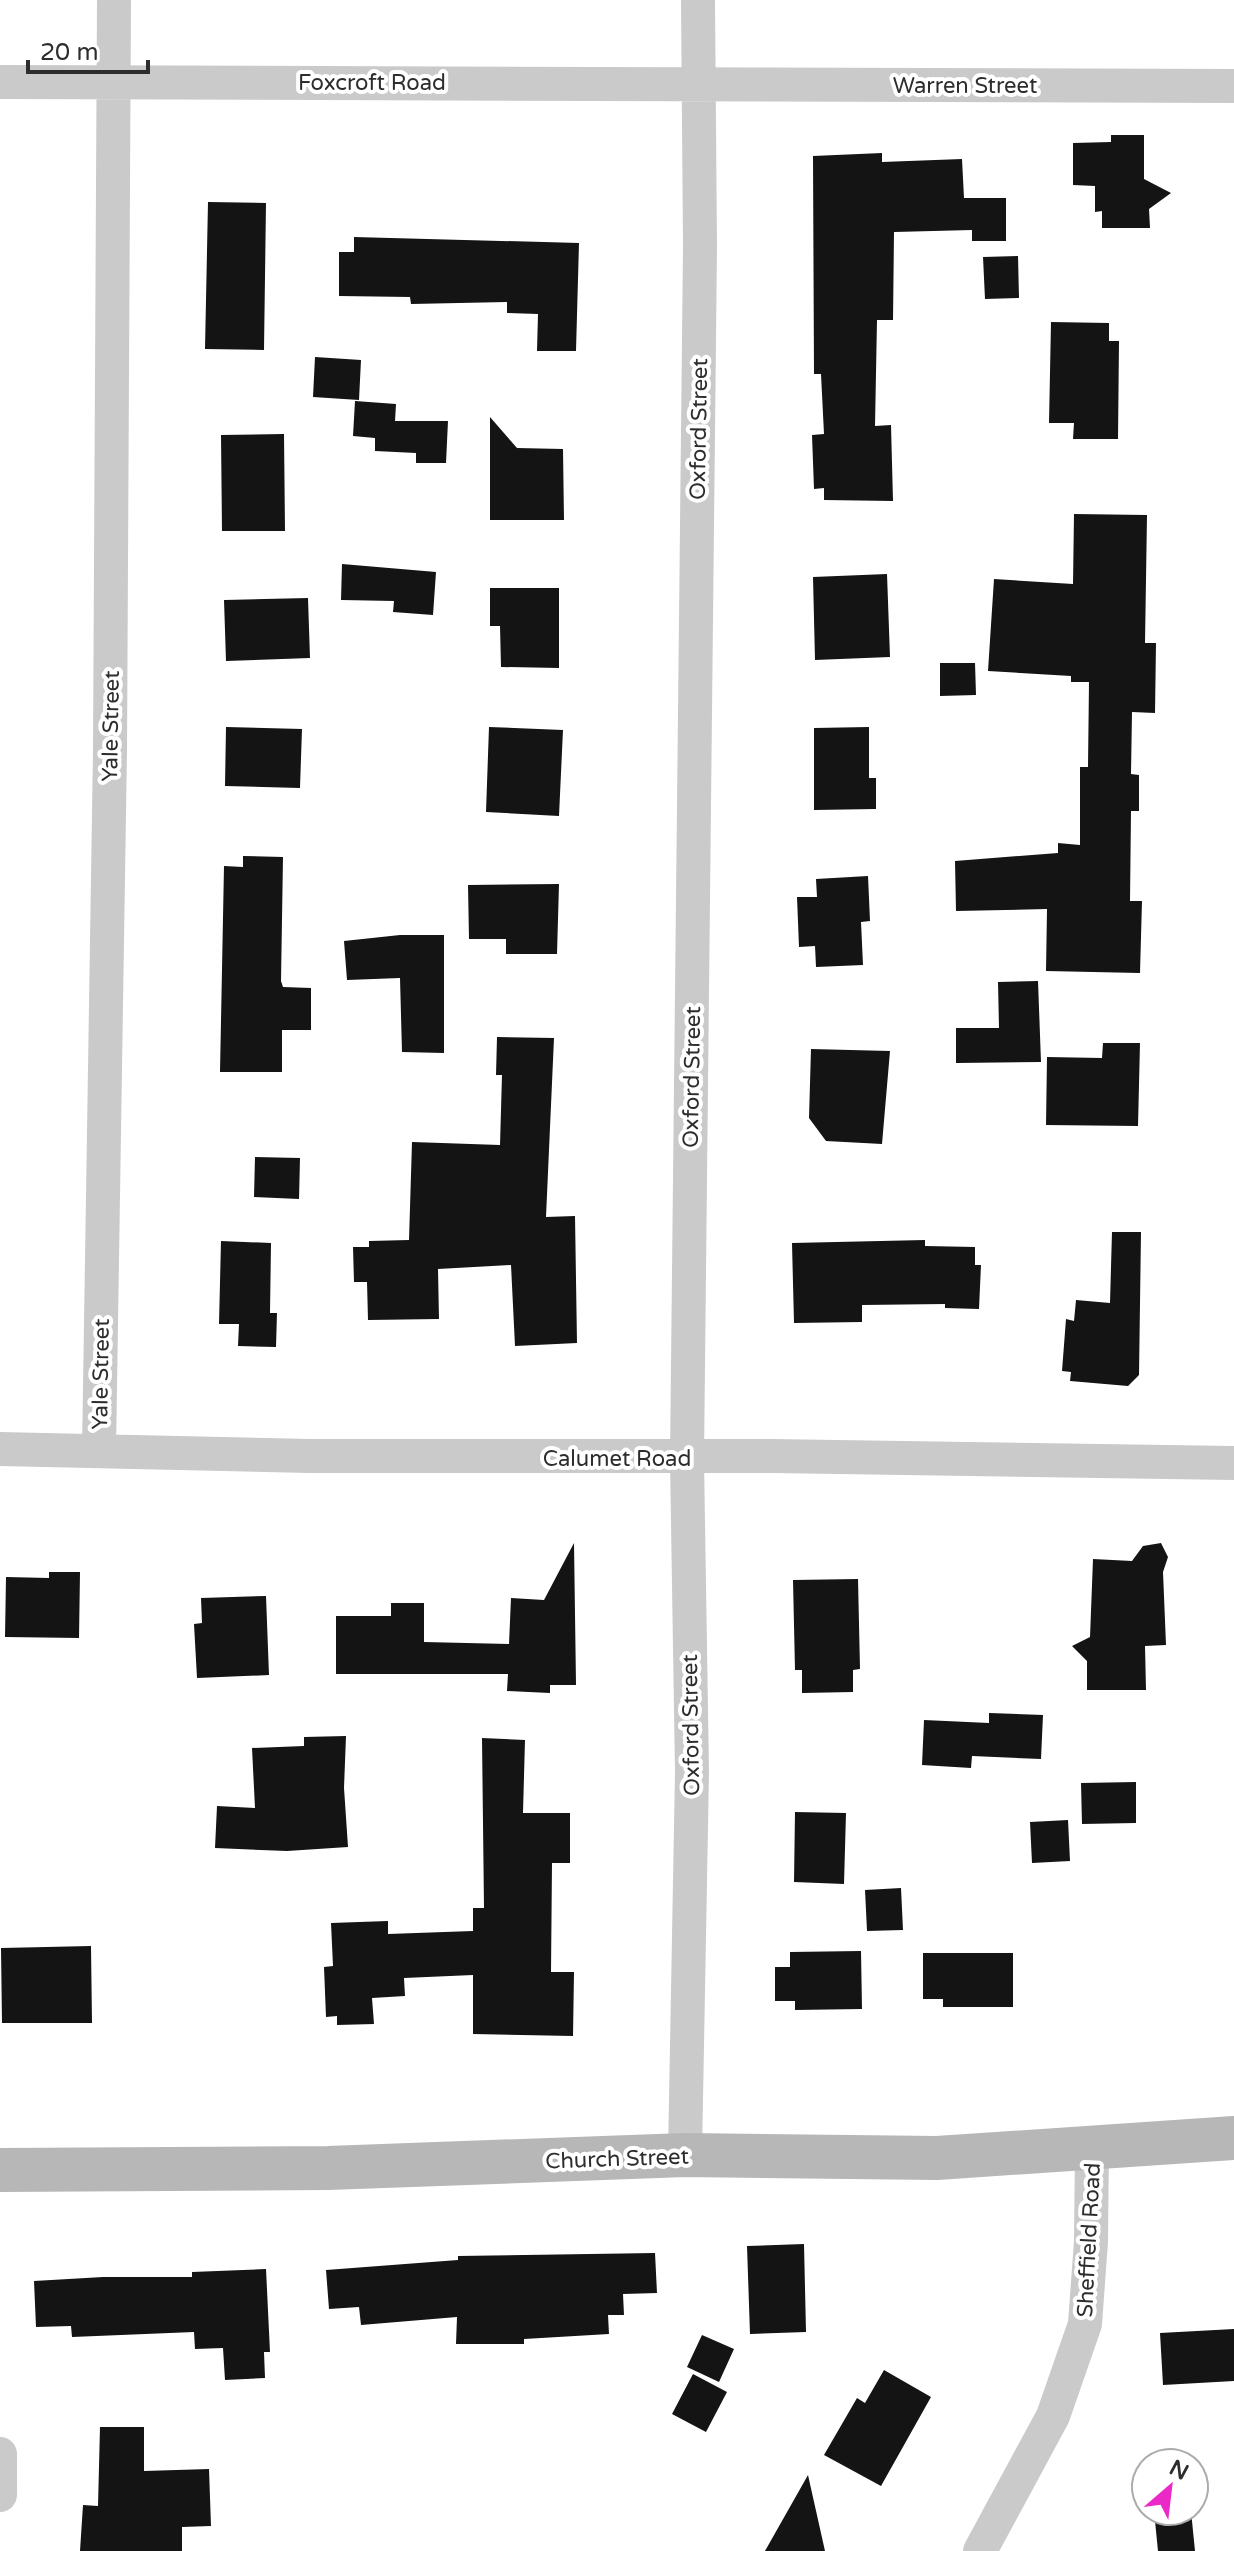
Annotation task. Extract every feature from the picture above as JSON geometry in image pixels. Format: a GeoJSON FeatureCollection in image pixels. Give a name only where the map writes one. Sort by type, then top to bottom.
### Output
{"type":"FeatureCollection","features":[{"type":"Feature","properties":{"kind":"main road","name":"Church Street"},"geometry":{"type":"LineString","coordinates":[[0,2170],[328,2168],[685,2155],[937,2158],[1234,2138]]}},
{"type":"Feature","properties":{"kind":"street","name":"Yale Street"},"geometry":{"type":"LineString","coordinates":[[99,1451],[110,750],[114,0]]}},
{"type":"Feature","properties":{"kind":"street","name":"Oxford Street"},"geometry":{"type":"LineString","coordinates":[[685,2155],[692,1772],[687,1459],[700,246],[698,0]]}},
{"type":"Feature","properties":{"kind":"street","name":"Foxcroft Road"},"geometry":{"type":"LineString","coordinates":[[0,82],[697,83]]}},
{"type":"Feature","properties":{"kind":"street","name":"Warren Street"},"geometry":{"type":"LineString","coordinates":[[697,83],[1234,86]]}},
{"type":"Feature","properties":{"kind":"street","name":"Calumet Road"},"geometry":{"type":"LineString","coordinates":[[0,1449],[1234,1463]]}},
{"type":"Feature","properties":{"kind":"street","name":"Sheffield Road"},"geometry":{"type":"LineString","coordinates":[[980,2551],[1053,2416],[1085,2324],[1091,2241],[1092,2146]]}},
{"type":"Feature","properties":{"kind":"street"},"geometry":{"type":"LineString","coordinates":[[0,2454],[0,2495]]}},
{"type":"Feature","properties":{"kind":"building"},"geometry":{"type":"Polygon","coordinates":[[[1111,135],[1144,135],[1144,179],[1171,193],[1149,209],[1150,228],[1102,228],[1102,211],[1095,212],[1095,186],[1073,185],[1073,143],[1111,142],[1111,135]]]}},
{"type":"Feature","properties":{"kind":"building"},"geometry":{"type":"Polygon","coordinates":[[[882,153],[882,162],[962,159],[964,198],[1006,198],[1006,241],[972,241],[972,230],[894,232],[893,320],[877,320],[875,426],[891,425],[893,501],[824,500],[824,488],[814,489],[812,435],[824,434],[821,374],[814,374],[813,156],[882,153]]]}},
{"type":"Feature","properties":{"kind":"building"},"geometry":{"type":"Polygon","coordinates":[[[208,202],[266,203],[264,350],[205,349],[208,202]]]}},
{"type":"Feature","properties":{"kind":"building"},"geometry":{"type":"Polygon","coordinates":[[[354,237],[579,243],[576,351],[537,351],[538,314],[507,313],[507,302],[411,304],[410,297],[339,296],[339,252],[354,252],[354,237]]]}},
{"type":"Feature","properties":{"kind":"building"},"geometry":{"type":"Polygon","coordinates":[[[1018,256],[1019,298],[985,299],[983,257],[1018,256]]]}},
{"type":"Feature","properties":{"kind":"building"},"geometry":{"type":"Polygon","coordinates":[[[1051,322],[1109,323],[1109,341],[1119,341],[1118,439],[1073,439],[1074,423],[1049,423],[1051,322]]]}},
{"type":"Feature","properties":{"kind":"building"},"geometry":{"type":"Polygon","coordinates":[[[315,357],[361,360],[359,400],[313,397],[315,357]]]}},
{"type":"Feature","properties":{"kind":"building"},"geometry":{"type":"Polygon","coordinates":[[[355,401],[396,404],[395,421],[448,421],[446,463],[416,463],[416,453],[375,451],[375,438],[353,436],[355,401]]]}},
{"type":"Feature","properties":{"kind":"building"},"geometry":{"type":"Polygon","coordinates":[[[490,417],[517,448],[563,449],[564,520],[490,520],[490,417]]]}},
{"type":"Feature","properties":{"kind":"building"},"geometry":{"type":"Polygon","coordinates":[[[284,434],[285,531],[222,531],[221,435],[284,434]]]}},
{"type":"Feature","properties":{"kind":"building"},"geometry":{"type":"Polygon","coordinates":[[[1074,514],[1147,515],[1145,643],[1156,643],[1155,713],[1132,712],[1131,774],[1139,775],[1139,811],[1131,811],[1130,901],[1142,901],[1140,973],[1046,971],[1047,909],[956,911],[955,861],[1058,853],[1058,843],[1080,845],[1080,767],[1088,767],[1089,682],[1071,682],[1071,676],[988,671],[994,579],[1073,584],[1074,514]]]}},
{"type":"Feature","properties":{"kind":"building"},"geometry":{"type":"Polygon","coordinates":[[[342,564],[436,572],[433,615],[393,612],[394,601],[341,600],[342,564]]]}},
{"type":"Feature","properties":{"kind":"building"},"geometry":{"type":"Polygon","coordinates":[[[887,574],[890,657],[815,660],[813,577],[887,574]]]}},
{"type":"Feature","properties":{"kind":"building"},"geometry":{"type":"Polygon","coordinates":[[[490,588],[559,588],[559,668],[501,667],[500,626],[490,626],[490,588]]]}},
{"type":"Feature","properties":{"kind":"building"},"geometry":{"type":"Polygon","coordinates":[[[308,598],[310,658],[226,661],[224,600],[308,598]]]}},
{"type":"Feature","properties":{"kind":"building"},"geometry":{"type":"Polygon","coordinates":[[[940,663],[975,663],[976,695],[940,696],[940,663]]]}},
{"type":"Feature","properties":{"kind":"building"},"geometry":{"type":"Polygon","coordinates":[[[226,727],[302,729],[300,788],[225,786],[226,727]]]}},
{"type":"Feature","properties":{"kind":"building"},"geometry":{"type":"Polygon","coordinates":[[[489,727],[563,730],[559,816],[486,812],[489,727]]]}},
{"type":"Feature","properties":{"kind":"building"},"geometry":{"type":"Polygon","coordinates":[[[869,727],[869,778],[876,778],[876,809],[814,810],[814,728],[869,727]]]}},
{"type":"Feature","properties":{"kind":"building"},"geometry":{"type":"Polygon","coordinates":[[[243,856],[283,857],[281,981],[283,987],[311,988],[311,1030],[282,1030],[282,1072],[220,1072],[224,866],[243,867],[243,856]]]}},
{"type":"Feature","properties":{"kind":"building"},"geometry":{"type":"Polygon","coordinates":[[[868,876],[870,921],[861,922],[863,965],[816,967],[815,946],[799,947],[797,897],[817,897],[816,879],[868,876]]]}},
{"type":"Feature","properties":{"kind":"building"},"geometry":{"type":"Polygon","coordinates":[[[559,884],[557,954],[506,954],[506,939],[469,939],[468,885],[559,884]]]}},
{"type":"Feature","properties":{"kind":"building"},"geometry":{"type":"Polygon","coordinates":[[[400,935],[444,935],[444,1053],[402,1052],[400,978],[347,980],[344,941],[400,935]]]}},
{"type":"Feature","properties":{"kind":"building"},"geometry":{"type":"Polygon","coordinates":[[[1038,981],[1041,1062],[956,1063],[956,1028],[999,1028],[998,982],[1038,981]]]}},
{"type":"Feature","properties":{"kind":"building"},"geometry":{"type":"Polygon","coordinates":[[[497,1037],[554,1038],[546,1217],[575,1216],[577,1343],[515,1346],[511,1265],[438,1269],[439,1319],[368,1320],[367,1282],[354,1282],[353,1247],[369,1247],[369,1241],[409,1240],[412,1142],[500,1145],[502,1075],[496,1075],[497,1037]]]}},
{"type":"Feature","properties":{"kind":"building"},"geometry":{"type":"Polygon","coordinates":[[[1103,1043],[1140,1043],[1138,1126],[1046,1125],[1047,1057],[1102,1058],[1103,1043]]]}},
{"type":"Feature","properties":{"kind":"building"},"geometry":{"type":"Polygon","coordinates":[[[811,1049],[890,1051],[882,1144],[826,1141],[809,1118],[811,1049]]]}},
{"type":"Feature","properties":{"kind":"building"},"geometry":{"type":"Polygon","coordinates":[[[255,1157],[300,1158],[299,1199],[254,1197],[255,1157]]]}},
{"type":"Feature","properties":{"kind":"building"},"geometry":{"type":"Polygon","coordinates":[[[1112,1232],[1141,1232],[1139,1375],[1128,1386],[1070,1381],[1071,1372],[1062,1371],[1066,1319],[1074,1321],[1076,1300],[1110,1303],[1112,1232]]]}},
{"type":"Feature","properties":{"kind":"building"},"geometry":{"type":"Polygon","coordinates":[[[925,1240],[925,1246],[975,1247],[975,1265],[981,1265],[979,1309],[945,1308],[945,1304],[862,1305],[862,1322],[794,1323],[792,1243],[925,1240]]]}},
{"type":"Feature","properties":{"kind":"building"},"geometry":{"type":"Polygon","coordinates":[[[221,1241],[271,1243],[270,1313],[277,1313],[276,1347],[238,1346],[239,1324],[219,1324],[221,1241]]]}},
{"type":"Feature","properties":{"kind":"building"},"geometry":{"type":"Polygon","coordinates":[[[574,1543],[576,1685],[550,1685],[550,1693],[507,1691],[508,1674],[336,1674],[336,1616],[391,1616],[391,1603],[424,1603],[424,1642],[509,1644],[511,1598],[544,1600],[574,1543]]]}},
{"type":"Feature","properties":{"kind":"building"},"geometry":{"type":"Polygon","coordinates":[[[1161,1543],[1168,1557],[1163,1572],[1166,1645],[1145,1646],[1146,1690],[1087,1690],[1087,1661],[1072,1646],[1090,1637],[1093,1559],[1132,1561],[1143,1546],[1161,1543]]]}},
{"type":"Feature","properties":{"kind":"building"},"geometry":{"type":"Polygon","coordinates":[[[49,1572],[80,1572],[79,1638],[5,1637],[6,1577],[49,1578],[49,1572]]]}},
{"type":"Feature","properties":{"kind":"building"},"geometry":{"type":"Polygon","coordinates":[[[858,1579],[860,1669],[853,1670],[853,1692],[802,1693],[802,1670],[795,1670],[793,1580],[858,1579]]]}},
{"type":"Feature","properties":{"kind":"building"},"geometry":{"type":"Polygon","coordinates":[[[266,1596],[269,1675],[197,1678],[194,1624],[202,1623],[201,1598],[266,1596]]]}},
{"type":"Feature","properties":{"kind":"building"},"geometry":{"type":"Polygon","coordinates":[[[989,1713],[1043,1715],[1041,1759],[972,1756],[971,1768],[922,1765],[924,1720],[989,1723],[989,1713]]]}},
{"type":"Feature","properties":{"kind":"building"},"geometry":{"type":"Polygon","coordinates":[[[346,1736],[344,1788],[348,1847],[287,1851],[215,1848],[217,1806],[255,1808],[252,1748],[304,1746],[304,1737],[346,1736]]]}},
{"type":"Feature","properties":{"kind":"building"},"geometry":{"type":"Polygon","coordinates":[[[482,1738],[525,1740],[523,1813],[570,1813],[570,1863],[552,1863],[551,1972],[574,1972],[573,2036],[473,2034],[473,1975],[404,1978],[405,1996],[372,1998],[374,2024],[337,2025],[337,2016],[326,2017],[324,1967],[333,1966],[331,1923],[388,1921],[388,1934],[473,1931],[473,1908],[484,1908],[482,1738]]]}},
{"type":"Feature","properties":{"kind":"building"},"geometry":{"type":"Polygon","coordinates":[[[1136,1782],[1136,1823],[1082,1824],[1081,1783],[1136,1782]]]}},
{"type":"Feature","properties":{"kind":"building"},"geometry":{"type":"Polygon","coordinates":[[[795,1812],[846,1813],[844,1884],[794,1882],[795,1812]]]}},
{"type":"Feature","properties":{"kind":"building"},"geometry":{"type":"Polygon","coordinates":[[[1068,1820],[1070,1861],[1032,1863],[1030,1822],[1068,1820]]]}},
{"type":"Feature","properties":{"kind":"building"},"geometry":{"type":"Polygon","coordinates":[[[901,1888],[903,1930],[867,1931],[865,1890],[901,1888]]]}},
{"type":"Feature","properties":{"kind":"building"},"geometry":{"type":"Polygon","coordinates":[[[91,1946],[92,2023],[2,2023],[1,1948],[91,1946]]]}},
{"type":"Feature","properties":{"kind":"building"},"geometry":{"type":"Polygon","coordinates":[[[861,1951],[862,2009],[795,2010],[795,2001],[775,2001],[775,1967],[790,1967],[790,1952],[861,1951]]]}},
{"type":"Feature","properties":{"kind":"building"},"geometry":{"type":"Polygon","coordinates":[[[923,1953],[1013,1953],[1013,2007],[943,2007],[943,1999],[923,1999],[923,1953]]]}},
{"type":"Feature","properties":{"kind":"building"},"geometry":{"type":"Polygon","coordinates":[[[804,2244],[806,2332],[750,2334],[747,2246],[804,2244]]]}},
{"type":"Feature","properties":{"kind":"building"},"geometry":{"type":"Polygon","coordinates":[[[655,2253],[657,2293],[623,2294],[624,2315],[608,2315],[609,2334],[524,2339],[524,2344],[456,2344],[457,2317],[361,2325],[359,2307],[329,2309],[326,2270],[458,2260],[458,2256],[655,2253]]]}},
{"type":"Feature","properties":{"kind":"building"},"geometry":{"type":"Polygon","coordinates":[[[266,2269],[270,2352],[264,2352],[265,2378],[225,2380],[223,2348],[195,2349],[194,2332],[72,2337],[71,2326],[36,2327],[34,2281],[192,2277],[192,2272],[266,2269]]]}},
{"type":"Feature","properties":{"kind":"building"},"geometry":{"type":"Polygon","coordinates":[[[1234,2329],[1234,2381],[1163,2385],[1160,2333],[1234,2329]]]}},
{"type":"Feature","properties":{"kind":"building"},"geometry":{"type":"Polygon","coordinates":[[[702,2335],[734,2349],[719,2382],[687,2367],[702,2335]]]}},
{"type":"Feature","properties":{"kind":"building"},"geometry":{"type":"Polygon","coordinates":[[[884,2370],[931,2397],[881,2486],[824,2455],[857,2398],[865,2403],[884,2370]]]}},
{"type":"Feature","properties":{"kind":"building"},"geometry":{"type":"Polygon","coordinates":[[[693,2374],[727,2392],[706,2432],[672,2414],[693,2374]]]}},
{"type":"Feature","properties":{"kind":"building"},"geometry":{"type":"Polygon","coordinates":[[[100,2427],[144,2427],[144,2471],[209,2469],[211,2526],[182,2527],[182,2551],[80,2551],[83,2505],[98,2506],[100,2427]]]}},
{"type":"Feature","properties":{"kind":"building"},"geometry":{"type":"Polygon","coordinates":[[[808,2475],[825,2551],[765,2551],[808,2475]]]}},
{"type":"Feature","properties":{"kind":"building"},"geometry":{"type":"Polygon","coordinates":[[[1156,2527],[1193,2527],[1195,2551],[1158,2551],[1156,2527]]]}}]}
